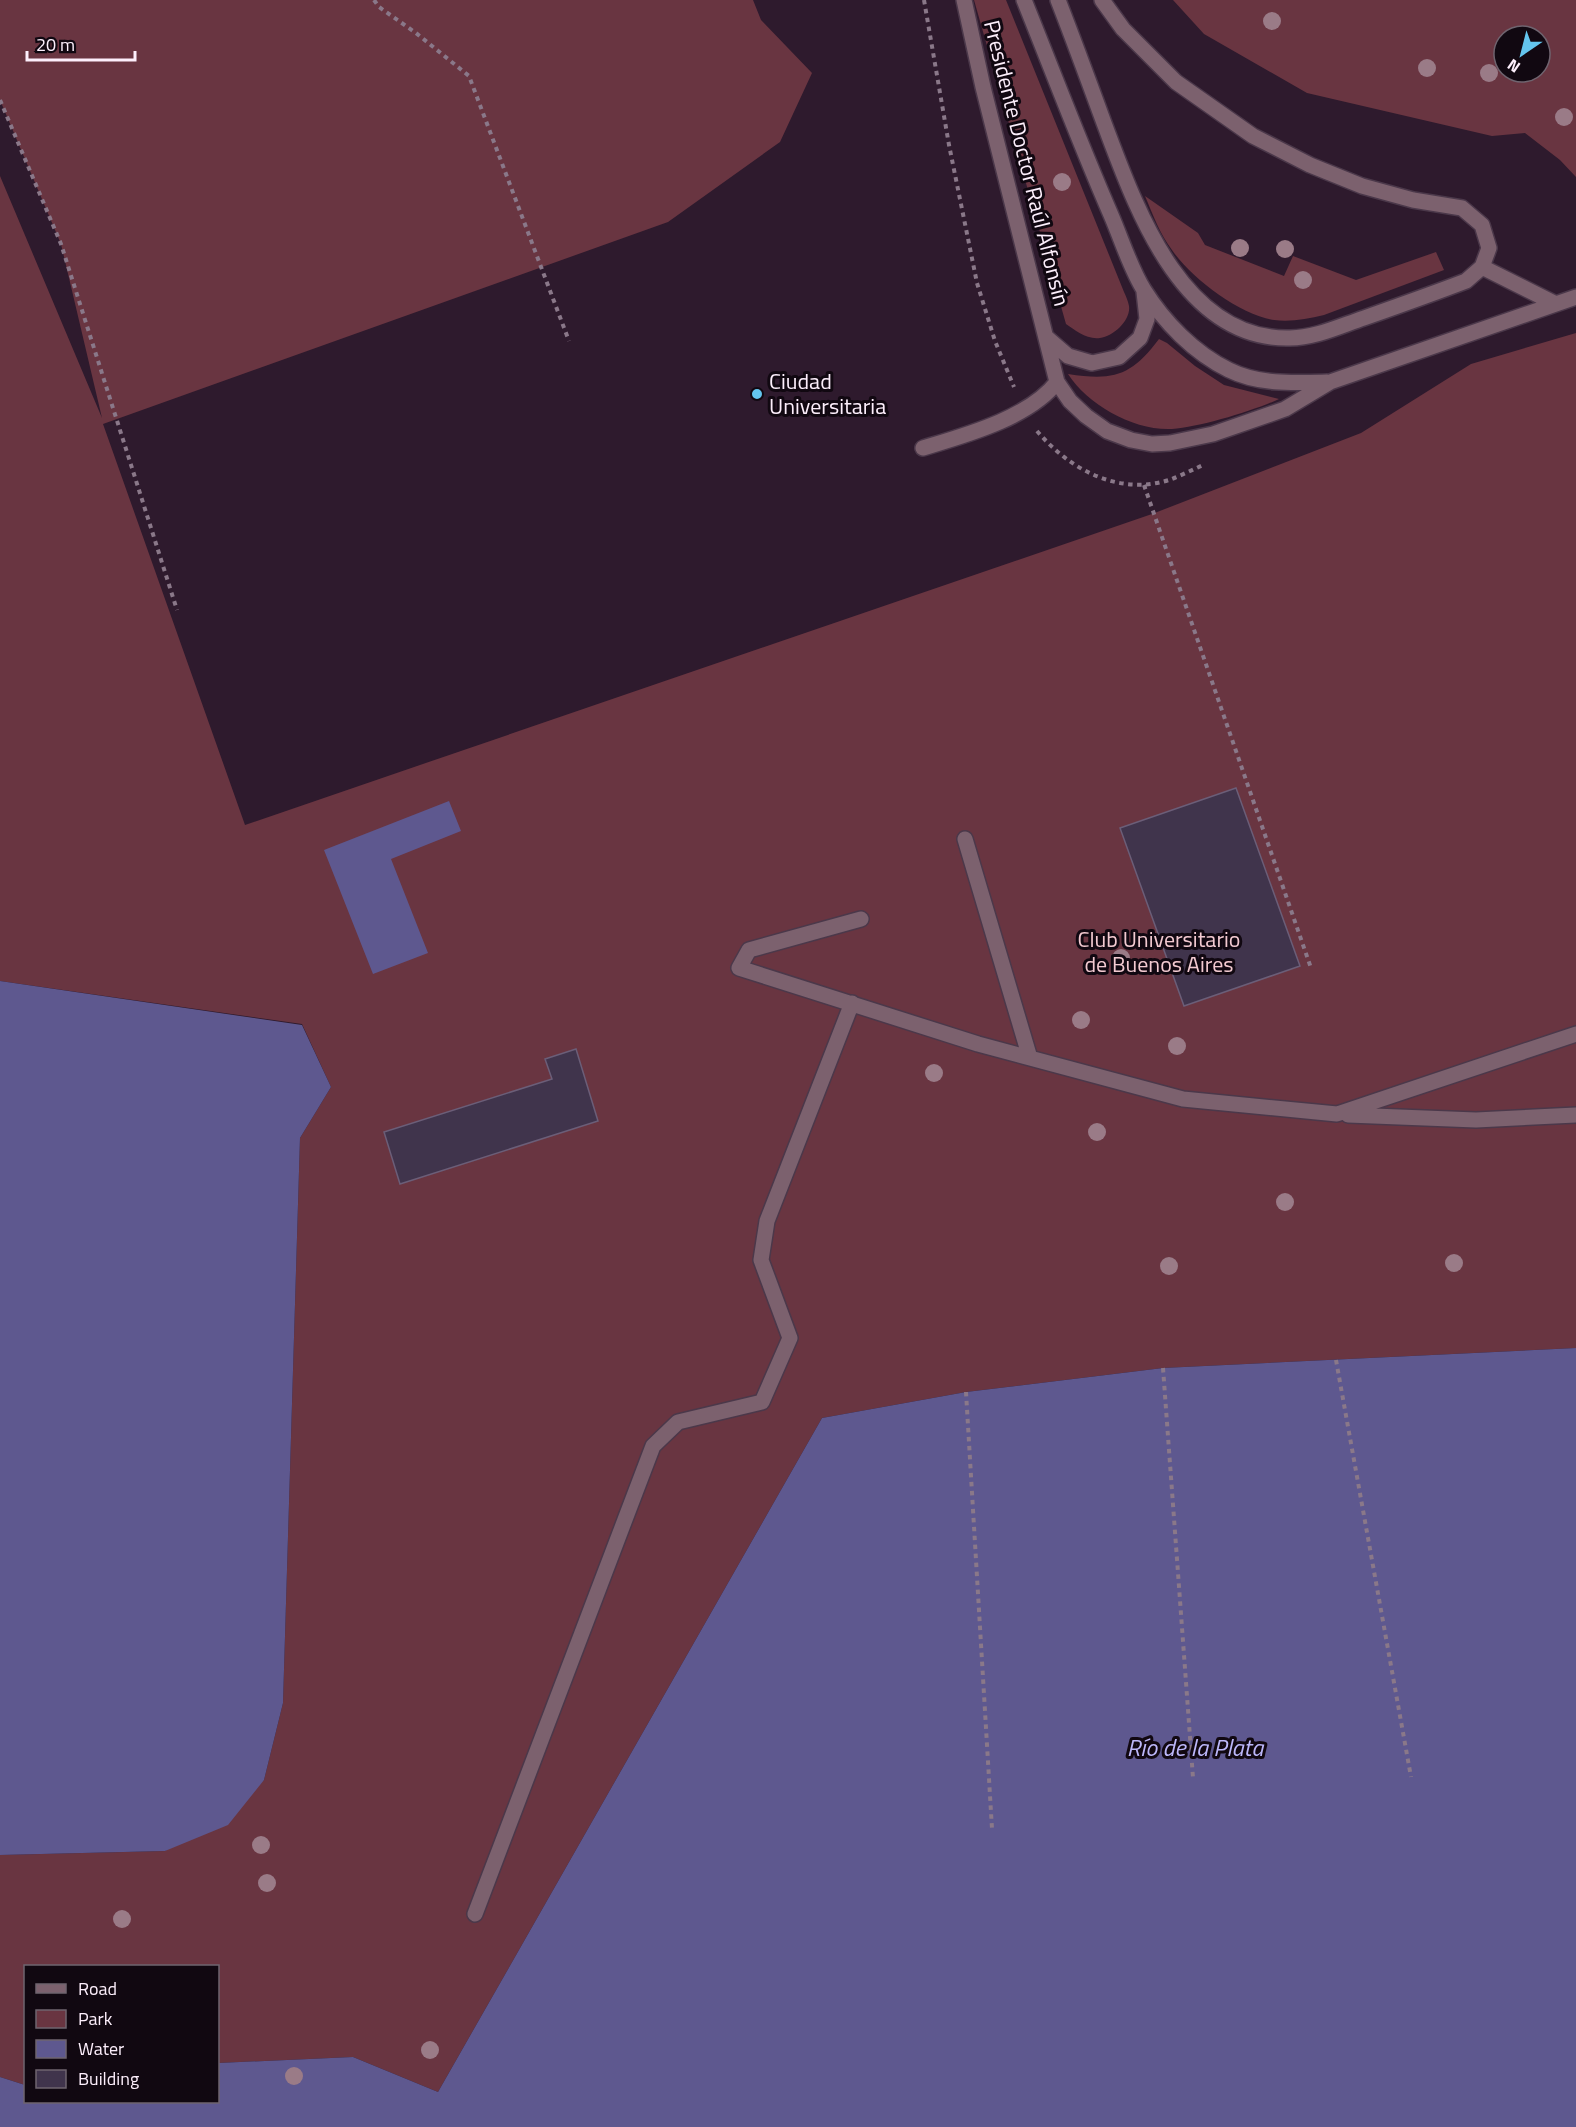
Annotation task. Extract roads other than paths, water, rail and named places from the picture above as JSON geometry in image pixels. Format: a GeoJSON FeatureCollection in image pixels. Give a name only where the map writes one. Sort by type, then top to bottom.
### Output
{"type":"FeatureCollection","features":[{"type":"Feature","properties":{"kind":"lane","name":"Presidente Doctor Raúl Alfonsín"},"geometry":{"type":"LineString","coordinates":[[964,0],[983,87],[1057,382],[1070,401],[1107,431],[1131,440],[1152,444],[1170,443],[1213,434],[1285,409],[1330,382]]}},
{"type":"Feature","properties":{"kind":"lane","name":"Presidente Doctor Raúl Alfonsín"},"geometry":{"type":"LineString","coordinates":[[1024,0],[1093,174],[1143,289],[1148,319],[1140,338],[1119,357],[1092,363],[1068,356],[1046,337]]}},
{"type":"Feature","properties":{"kind":"lane"},"geometry":{"type":"LineString","coordinates":[[1058,0],[1132,197],[1155,244],[1184,285],[1211,311],[1236,326],[1264,336],[1290,338],[1317,334],[1466,282],[1482,267],[1489,248],[1482,225],[1462,208],[1413,200],[1362,186],[1310,165],[1253,136],[1176,82],[1123,29],[1102,0]]}},
{"type":"Feature","properties":{"kind":"lane"},"geometry":{"type":"LineString","coordinates":[[1482,267],[1556,304]]}},
{"type":"Feature","properties":{"kind":"lane","name":"Presidente Doctor Raúl Alfonsín"},"geometry":{"type":"LineString","coordinates":[[1143,289],[1172,326],[1201,354],[1230,371],[1255,379],[1287,383],[1330,382]]}},
{"type":"Feature","properties":{"kind":"lane"},"geometry":{"type":"LineString","coordinates":[[1330,382],[1576,297]]}},
{"type":"Feature","properties":{"kind":"lane"},"geometry":{"type":"LineString","coordinates":[[923,448],[990,427],[1047,395],[1057,382]]}},
{"type":"Feature","properties":{"kind":"lane"},"geometry":{"type":"LineString","coordinates":[[966,839],[1029,1058]]}},
{"type":"Feature","properties":{"kind":"lane"},"geometry":{"type":"LineString","coordinates":[[861,919],[749,950],[739,968],[978,1044],[1183,1099],[1337,1114],[1476,1120],[1576,1115]]}},
{"type":"Feature","properties":{"kind":"lane"},"geometry":{"type":"LineString","coordinates":[[475,1914],[652,1446],[678,1422],[762,1402],[790,1338],[761,1260],[767,1221],[852,1003]]}},
{"type":"Feature","properties":{"kind":"lane"},"geometry":{"type":"LineString","coordinates":[[1337,1114],[1576,1034]]}},
{"type":"Feature","properties":{"kind":"water"},"geometry":{"type":"Polygon","coordinates":[[[449,801],[461,831],[391,859],[428,953],[373,974],[324,850],[449,801]]]}},
{"type":"Feature","properties":{"kind":"water"},"geometry":{"type":"Polygon","coordinates":[[[0,981],[302,1025],[331,1087],[300,1138],[283,1703],[264,1780],[228,1825],[165,1851],[0,1855],[0,981]]]}},
{"type":"Feature","properties":{"kind":"water","name":"Río de la Plata"},"geometry":{"type":"Polygon","coordinates":[[[1576,1348],[1576,2127],[0,2127],[0,2077],[24,2085],[24,2103],[219,2103],[219,2063],[353,2057],[438,2092],[822,1418],[966,1392],[1163,1368],[1576,1348]]]}},
{"type":"Feature","properties":{"kind":"place","name":"Ciudad Universitaria"},"geometry":{"type":"Point","coordinates":[757,394]}},
{"type":"Feature","properties":{"kind":"park label","name":"Club Universitario de Buenos Aires"},"geometry":{"type":"Point","coordinates":[1159,952]}}]}
